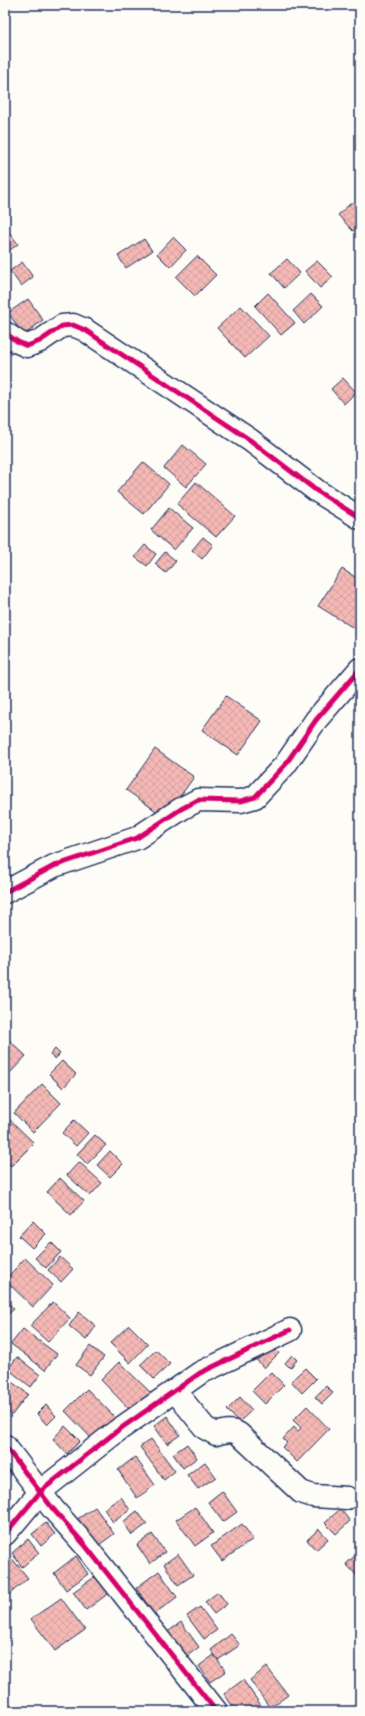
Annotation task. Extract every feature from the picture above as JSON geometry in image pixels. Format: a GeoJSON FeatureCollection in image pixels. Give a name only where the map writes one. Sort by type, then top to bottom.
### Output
{"type":"FeatureCollection","features":[{"type":"Feature","properties":{"kind":"street"},"geometry":{"type":"LineString","coordinates":[[5,332],[18,342],[27,346],[40,342],[62,326],[73,325],[85,330],[250,440],[317,491],[360,518]]}},
{"type":"Feature","properties":{"kind":"street"},"geometry":{"type":"LineString","coordinates":[[5,892],[54,866],[137,838],[181,809],[198,800],[241,801],[256,797],[285,765],[316,720],[360,669]]}},
{"type":"Feature","properties":{"kind":"street"},"geometry":{"type":"LineString","coordinates":[[5,1534],[41,1491],[117,1431],[200,1373],[290,1330]]}},
{"type":"Feature","properties":{"kind":"street"},"geometry":{"type":"LineString","coordinates":[[175,1391],[205,1428],[216,1434],[236,1432],[302,1492],[313,1496],[347,1498]]}},
{"type":"Feature","properties":{"kind":"street"},"geometry":{"type":"LineString","coordinates":[[5,1446],[41,1491],[53,1509],[84,1544],[216,1711]]}},
{"type":"Feature","properties":{"kind":"building"},"geometry":{"type":"Polygon","coordinates":[[[352,202],[360,211],[360,225],[353,231],[338,215],[352,202]]]}},
{"type":"Feature","properties":{"kind":"building"},"geometry":{"type":"Polygon","coordinates":[[[9,232],[18,244],[6,253],[5,235],[9,232]]]}},
{"type":"Feature","properties":{"kind":"building"},"geometry":{"type":"Polygon","coordinates":[[[173,237],[186,250],[170,267],[157,254],[173,237]]]}},
{"type":"Feature","properties":{"kind":"building"},"geometry":{"type":"Polygon","coordinates":[[[144,239],[152,251],[126,268],[118,256],[144,239]]]}},
{"type":"Feature","properties":{"kind":"building"},"geometry":{"type":"Polygon","coordinates":[[[197,256],[216,275],[195,296],[176,277],[197,256]]]}},
{"type":"Feature","properties":{"kind":"building"},"geometry":{"type":"Polygon","coordinates":[[[287,259],[300,273],[284,288],[271,273],[287,259]]]}},
{"type":"Feature","properties":{"kind":"building"},"geometry":{"type":"Polygon","coordinates":[[[317,261],[333,277],[320,288],[305,271],[317,261]]]}},
{"type":"Feature","properties":{"kind":"building"},"geometry":{"type":"Polygon","coordinates":[[[22,262],[33,277],[21,286],[10,271],[22,262]]]}},
{"type":"Feature","properties":{"kind":"building"},"geometry":{"type":"Polygon","coordinates":[[[268,293],[295,323],[281,335],[255,306],[268,293]]]}},
{"type":"Feature","properties":{"kind":"building"},"geometry":{"type":"Polygon","coordinates":[[[311,294],[323,306],[304,324],[293,311],[311,294]]]}},
{"type":"Feature","properties":{"kind":"building"},"geometry":{"type":"Polygon","coordinates":[[[28,299],[43,320],[24,335],[8,313],[28,299]]]}},
{"type":"Feature","properties":{"kind":"building"},"geometry":{"type":"Polygon","coordinates":[[[241,306],[269,336],[245,358],[217,328],[241,306]]]}},
{"type":"Feature","properties":{"kind":"building"},"geometry":{"type":"Polygon","coordinates":[[[343,378],[356,392],[344,404],[331,389],[343,378]]]}},
{"type":"Feature","properties":{"kind":"building"},"geometry":{"type":"Polygon","coordinates":[[[183,445],[206,464],[186,487],[164,468],[183,445]]]}},
{"type":"Feature","properties":{"kind":"building"},"geometry":{"type":"Polygon","coordinates":[[[143,462],[169,484],[144,514],[117,492],[143,462]]]}},
{"type":"Feature","properties":{"kind":"building"},"geometry":{"type":"Polygon","coordinates":[[[196,482],[235,516],[216,537],[177,504],[196,482]]]}},
{"type":"Feature","properties":{"kind":"building"},"geometry":{"type":"Polygon","coordinates":[[[169,508],[193,528],[174,550],[151,530],[169,508]]]}},
{"type":"Feature","properties":{"kind":"building"},"geometry":{"type":"Polygon","coordinates":[[[203,537],[213,545],[202,559],[192,550],[203,537]]]}},
{"type":"Feature","properties":{"kind":"building"},"geometry":{"type":"Polygon","coordinates":[[[145,545],[156,554],[147,566],[135,557],[145,545]]]}},
{"type":"Feature","properties":{"kind":"building"},"geometry":{"type":"Polygon","coordinates":[[[165,552],[176,561],[166,573],[155,564],[165,552]]]}},
{"type":"Feature","properties":{"kind":"building"},"geometry":{"type":"Polygon","coordinates":[[[342,569],[360,580],[360,632],[318,606],[342,569]]]}},
{"type":"Feature","properties":{"kind":"building"},"geometry":{"type":"Polygon","coordinates":[[[226,696],[262,721],[238,755],[202,730],[226,696]]]}},
{"type":"Feature","properties":{"kind":"building"},"geometry":{"type":"Polygon","coordinates":[[[155,749],[194,777],[165,817],[126,790],[155,749]]]}},
{"type":"Feature","properties":{"kind":"building"},"geometry":{"type":"Polygon","coordinates":[[[5,1036],[26,1056],[10,1073],[5,1069],[5,1036]]]}},
{"type":"Feature","properties":{"kind":"building"},"geometry":{"type":"Polygon","coordinates":[[[55,1049],[60,1054],[55,1059],[50,1055],[55,1049]]]}},
{"type":"Feature","properties":{"kind":"building"},"geometry":{"type":"Polygon","coordinates":[[[62,1061],[76,1074],[63,1088],[49,1074],[62,1061]]]}},
{"type":"Feature","properties":{"kind":"building"},"geometry":{"type":"Polygon","coordinates":[[[42,1084],[61,1103],[33,1132],[14,1113],[42,1084]]]}},
{"type":"Feature","properties":{"kind":"building"},"geometry":{"type":"Polygon","coordinates":[[[5,1115],[34,1143],[11,1166],[5,1160],[5,1115]]]}},
{"type":"Feature","properties":{"kind":"building"},"geometry":{"type":"Polygon","coordinates":[[[74,1120],[88,1133],[76,1146],[62,1133],[74,1120]]]}},
{"type":"Feature","properties":{"kind":"building"},"geometry":{"type":"Polygon","coordinates":[[[95,1135],[106,1145],[87,1164],[77,1154],[95,1135]]]}},
{"type":"Feature","properties":{"kind":"building"},"geometry":{"type":"Polygon","coordinates":[[[110,1151],[123,1164],[110,1177],[97,1165],[110,1151]]]}},
{"type":"Feature","properties":{"kind":"building"},"geometry":{"type":"Polygon","coordinates":[[[79,1162],[102,1183],[90,1196],[67,1175],[79,1162]]]}},
{"type":"Feature","properties":{"kind":"building"},"geometry":{"type":"Polygon","coordinates":[[[60,1178],[84,1201],[71,1215],[47,1192],[60,1178]]]}},
{"type":"Feature","properties":{"kind":"building"},"geometry":{"type":"Polygon","coordinates":[[[33,1221],[46,1234],[32,1248],[19,1236],[33,1221]]]}},
{"type":"Feature","properties":{"kind":"building"},"geometry":{"type":"Polygon","coordinates":[[[51,1242],[61,1252],[46,1268],[35,1258],[51,1242]]]}},
{"type":"Feature","properties":{"kind":"building"},"geometry":{"type":"Polygon","coordinates":[[[60,1257],[73,1269],[61,1282],[48,1270],[60,1257]]]}},
{"type":"Feature","properties":{"kind":"building"},"geometry":{"type":"Polygon","coordinates":[[[25,1258],[53,1285],[33,1307],[5,1280],[25,1258]]]}},
{"type":"Feature","properties":{"kind":"building"},"geometry":{"type":"Polygon","coordinates":[[[5,1300],[14,1309],[5,1317],[5,1300]]]}},
{"type":"Feature","properties":{"kind":"building"},"geometry":{"type":"Polygon","coordinates":[[[53,1302],[70,1318],[48,1342],[30,1326],[53,1302]]]}},
{"type":"Feature","properties":{"kind":"building"},"geometry":{"type":"Polygon","coordinates":[[[79,1312],[96,1326],[86,1340],[69,1326],[79,1312]]]}},
{"type":"Feature","properties":{"kind":"building"},"geometry":{"type":"Polygon","coordinates":[[[129,1325],[148,1344],[130,1363],[110,1343],[129,1325]]]}},
{"type":"Feature","properties":{"kind":"building"},"geometry":{"type":"Polygon","coordinates":[[[23,1329],[57,1354],[45,1370],[11,1344],[23,1329]]]}},
{"type":"Feature","properties":{"kind":"building"},"geometry":{"type":"Polygon","coordinates":[[[268,1342],[279,1353],[264,1368],[253,1356],[268,1342]]]}},
{"type":"Feature","properties":{"kind":"building"},"geometry":{"type":"Polygon","coordinates":[[[90,1346],[104,1357],[90,1375],[76,1365],[90,1346]]]}},
{"type":"Feature","properties":{"kind":"building"},"geometry":{"type":"Polygon","coordinates":[[[156,1350],[170,1364],[154,1379],[140,1365],[156,1350]]]}},
{"type":"Feature","properties":{"kind":"building"},"geometry":{"type":"Polygon","coordinates":[[[292,1355],[297,1360],[290,1368],[285,1363],[292,1355]]]}},
{"type":"Feature","properties":{"kind":"building"},"geometry":{"type":"Polygon","coordinates":[[[17,1357],[40,1375],[31,1387],[8,1369],[17,1357]]]}},
{"type":"Feature","properties":{"kind":"building"},"geometry":{"type":"Polygon","coordinates":[[[119,1362],[152,1394],[133,1413],[101,1380],[119,1362]]]}},
{"type":"Feature","properties":{"kind":"building"},"geometry":{"type":"Polygon","coordinates":[[[305,1368],[316,1379],[302,1393],[291,1381],[305,1368]]]}},
{"type":"Feature","properties":{"kind":"building"},"geometry":{"type":"Polygon","coordinates":[[[271,1372],[284,1385],[265,1404],[252,1391],[271,1372]]]}},
{"type":"Feature","properties":{"kind":"building"},"geometry":{"type":"Polygon","coordinates":[[[5,1377],[28,1394],[12,1415],[5,1409],[5,1377]]]}},
{"type":"Feature","properties":{"kind":"building"},"geometry":{"type":"Polygon","coordinates":[[[326,1386],[333,1393],[322,1404],[315,1397],[326,1386]]]}},
{"type":"Feature","properties":{"kind":"building"},"geometry":{"type":"Polygon","coordinates":[[[87,1389],[116,1418],[94,1441],[65,1411],[87,1389]]]}},
{"type":"Feature","properties":{"kind":"building"},"geometry":{"type":"Polygon","coordinates":[[[240,1397],[252,1410],[239,1422],[227,1410],[240,1397]]]}},
{"type":"Feature","properties":{"kind":"building"},"geometry":{"type":"Polygon","coordinates":[[[46,1405],[56,1416],[47,1425],[37,1414],[46,1405]]]}},
{"type":"Feature","properties":{"kind":"building"},"geometry":{"type":"Polygon","coordinates":[[[307,1406],[329,1429],[297,1462],[282,1447],[287,1443],[283,1439],[294,1427],[298,1431],[301,1428],[293,1420],[307,1406]]]}},
{"type":"Feature","properties":{"kind":"building"},"geometry":{"type":"Polygon","coordinates":[[[167,1416],[180,1435],[167,1444],[154,1426],[167,1416]]]}},
{"type":"Feature","properties":{"kind":"building"},"geometry":{"type":"Polygon","coordinates":[[[65,1426],[80,1441],[67,1454],[53,1439],[65,1426]]]}},
{"type":"Feature","properties":{"kind":"building"},"geometry":{"type":"Polygon","coordinates":[[[151,1439],[175,1471],[164,1480],[140,1447],[151,1439]]]}},
{"type":"Feature","properties":{"kind":"building"},"geometry":{"type":"Polygon","coordinates":[[[187,1444],[197,1458],[183,1468],[173,1454],[187,1444]]]}},
{"type":"Feature","properties":{"kind":"building"},"geometry":{"type":"Polygon","coordinates":[[[135,1457],[155,1485],[137,1498],[118,1470],[135,1457]]]}},
{"type":"Feature","properties":{"kind":"building"},"geometry":{"type":"Polygon","coordinates":[[[205,1462],[216,1477],[198,1489],[187,1475],[205,1462]]]}},
{"type":"Feature","properties":{"kind":"building"},"geometry":{"type":"Polygon","coordinates":[[[222,1491],[237,1512],[223,1522],[208,1502],[222,1491]]]}},
{"type":"Feature","properties":{"kind":"building"},"geometry":{"type":"Polygon","coordinates":[[[121,1497],[130,1510],[113,1522],[104,1509],[121,1497]]]}},
{"type":"Feature","properties":{"kind":"building"},"geometry":{"type":"Polygon","coordinates":[[[95,1507],[114,1534],[96,1547],[76,1520],[95,1507]]]}},
{"type":"Feature","properties":{"kind":"building"},"geometry":{"type":"Polygon","coordinates":[[[195,1507],[213,1533],[195,1546],[176,1520],[195,1507]]]}},
{"type":"Feature","properties":{"kind":"building"},"geometry":{"type":"Polygon","coordinates":[[[340,1509],[350,1521],[336,1534],[325,1523],[340,1509]]]}},
{"type":"Feature","properties":{"kind":"building"},"geometry":{"type":"Polygon","coordinates":[[[137,1511],[147,1524],[132,1535],[123,1522],[137,1511]]]}},
{"type":"Feature","properties":{"kind":"building"},"geometry":{"type":"Polygon","coordinates":[[[46,1523],[55,1534],[41,1546],[32,1534],[46,1523]]]}},
{"type":"Feature","properties":{"kind":"building"},"geometry":{"type":"Polygon","coordinates":[[[242,1524],[253,1539],[222,1561],[211,1546],[242,1524]]]}},
{"type":"Feature","properties":{"kind":"building"},"geometry":{"type":"Polygon","coordinates":[[[319,1529],[328,1539],[316,1550],[307,1540],[319,1529]]]}},
{"type":"Feature","properties":{"kind":"building"},"geometry":{"type":"Polygon","coordinates":[[[152,1534],[165,1552],[150,1564],[137,1545],[152,1534]]]}},
{"type":"Feature","properties":{"kind":"building"},"geometry":{"type":"Polygon","coordinates":[[[28,1539],[39,1553],[22,1567],[12,1553],[28,1539]]]}},
{"type":"Feature","properties":{"kind":"building"},"geometry":{"type":"Polygon","coordinates":[[[360,1551],[360,1579],[346,1564],[360,1551]]]}},
{"type":"Feature","properties":{"kind":"building"},"geometry":{"type":"Polygon","coordinates":[[[178,1554],[193,1575],[178,1585],[164,1564],[178,1554]]]}},
{"type":"Feature","properties":{"kind":"building"},"geometry":{"type":"Polygon","coordinates":[[[9,1555],[28,1578],[5,1598],[5,1558],[9,1555]]]}},
{"type":"Feature","properties":{"kind":"building"},"geometry":{"type":"Polygon","coordinates":[[[76,1556],[88,1574],[66,1590],[54,1573],[76,1556]]]}},
{"type":"Feature","properties":{"kind":"building"},"geometry":{"type":"Polygon","coordinates":[[[159,1571],[177,1597],[154,1614],[136,1588],[159,1571]]]}},
{"type":"Feature","properties":{"kind":"building"},"geometry":{"type":"Polygon","coordinates":[[[96,1576],[109,1593],[86,1610],[73,1592],[96,1576]]]}},
{"type":"Feature","properties":{"kind":"building"},"geometry":{"type":"Polygon","coordinates":[[[218,1592],[227,1604],[214,1614],[205,1602],[218,1592]]]}},
{"type":"Feature","properties":{"kind":"building"},"geometry":{"type":"Polygon","coordinates":[[[61,1598],[85,1630],[55,1651],[31,1619],[61,1598]]]}},
{"type":"Feature","properties":{"kind":"building"},"geometry":{"type":"Polygon","coordinates":[[[200,1607],[217,1630],[204,1639],[187,1616],[200,1607]]]}},
{"type":"Feature","properties":{"kind":"building"},"geometry":{"type":"Polygon","coordinates":[[[181,1622],[199,1647],[179,1662],[161,1637],[181,1622]]]}},
{"type":"Feature","properties":{"kind":"building"},"geometry":{"type":"Polygon","coordinates":[[[231,1634],[240,1645],[218,1660],[211,1650],[231,1634]]]}},
{"type":"Feature","properties":{"kind":"building"},"geometry":{"type":"Polygon","coordinates":[[[214,1655],[226,1671],[210,1682],[199,1666],[214,1655]]]}},
{"type":"Feature","properties":{"kind":"building"},"geometry":{"type":"Polygon","coordinates":[[[267,1667],[288,1695],[270,1708],[250,1680],[267,1667]]]}},
{"type":"Feature","properties":{"kind":"building"},"geometry":{"type":"Polygon","coordinates":[[[243,1680],[265,1711],[236,1711],[224,1694],[243,1680]]]}},
{"type":"Feature","properties":{"kind":"cycle path"},"geometry":{"type":"LineString","coordinates":[[5,333],[27,346],[40,341],[62,326],[73,325],[85,330],[250,440],[317,491],[360,518]]}},
{"type":"Feature","properties":{"kind":"cycle path"},"geometry":{"type":"LineString","coordinates":[[5,892],[54,866],[137,838],[181,809],[198,800],[241,801],[255,797],[285,765],[316,720],[360,669]]}},
{"type":"Feature","properties":{"kind":"cycle path"},"geometry":{"type":"LineString","coordinates":[[5,1534],[41,1491],[117,1431],[200,1373],[290,1330]]}},
{"type":"Feature","properties":{"kind":"cycle path"},"geometry":{"type":"LineString","coordinates":[[5,1446],[53,1509],[84,1544],[216,1711]]}}]}
